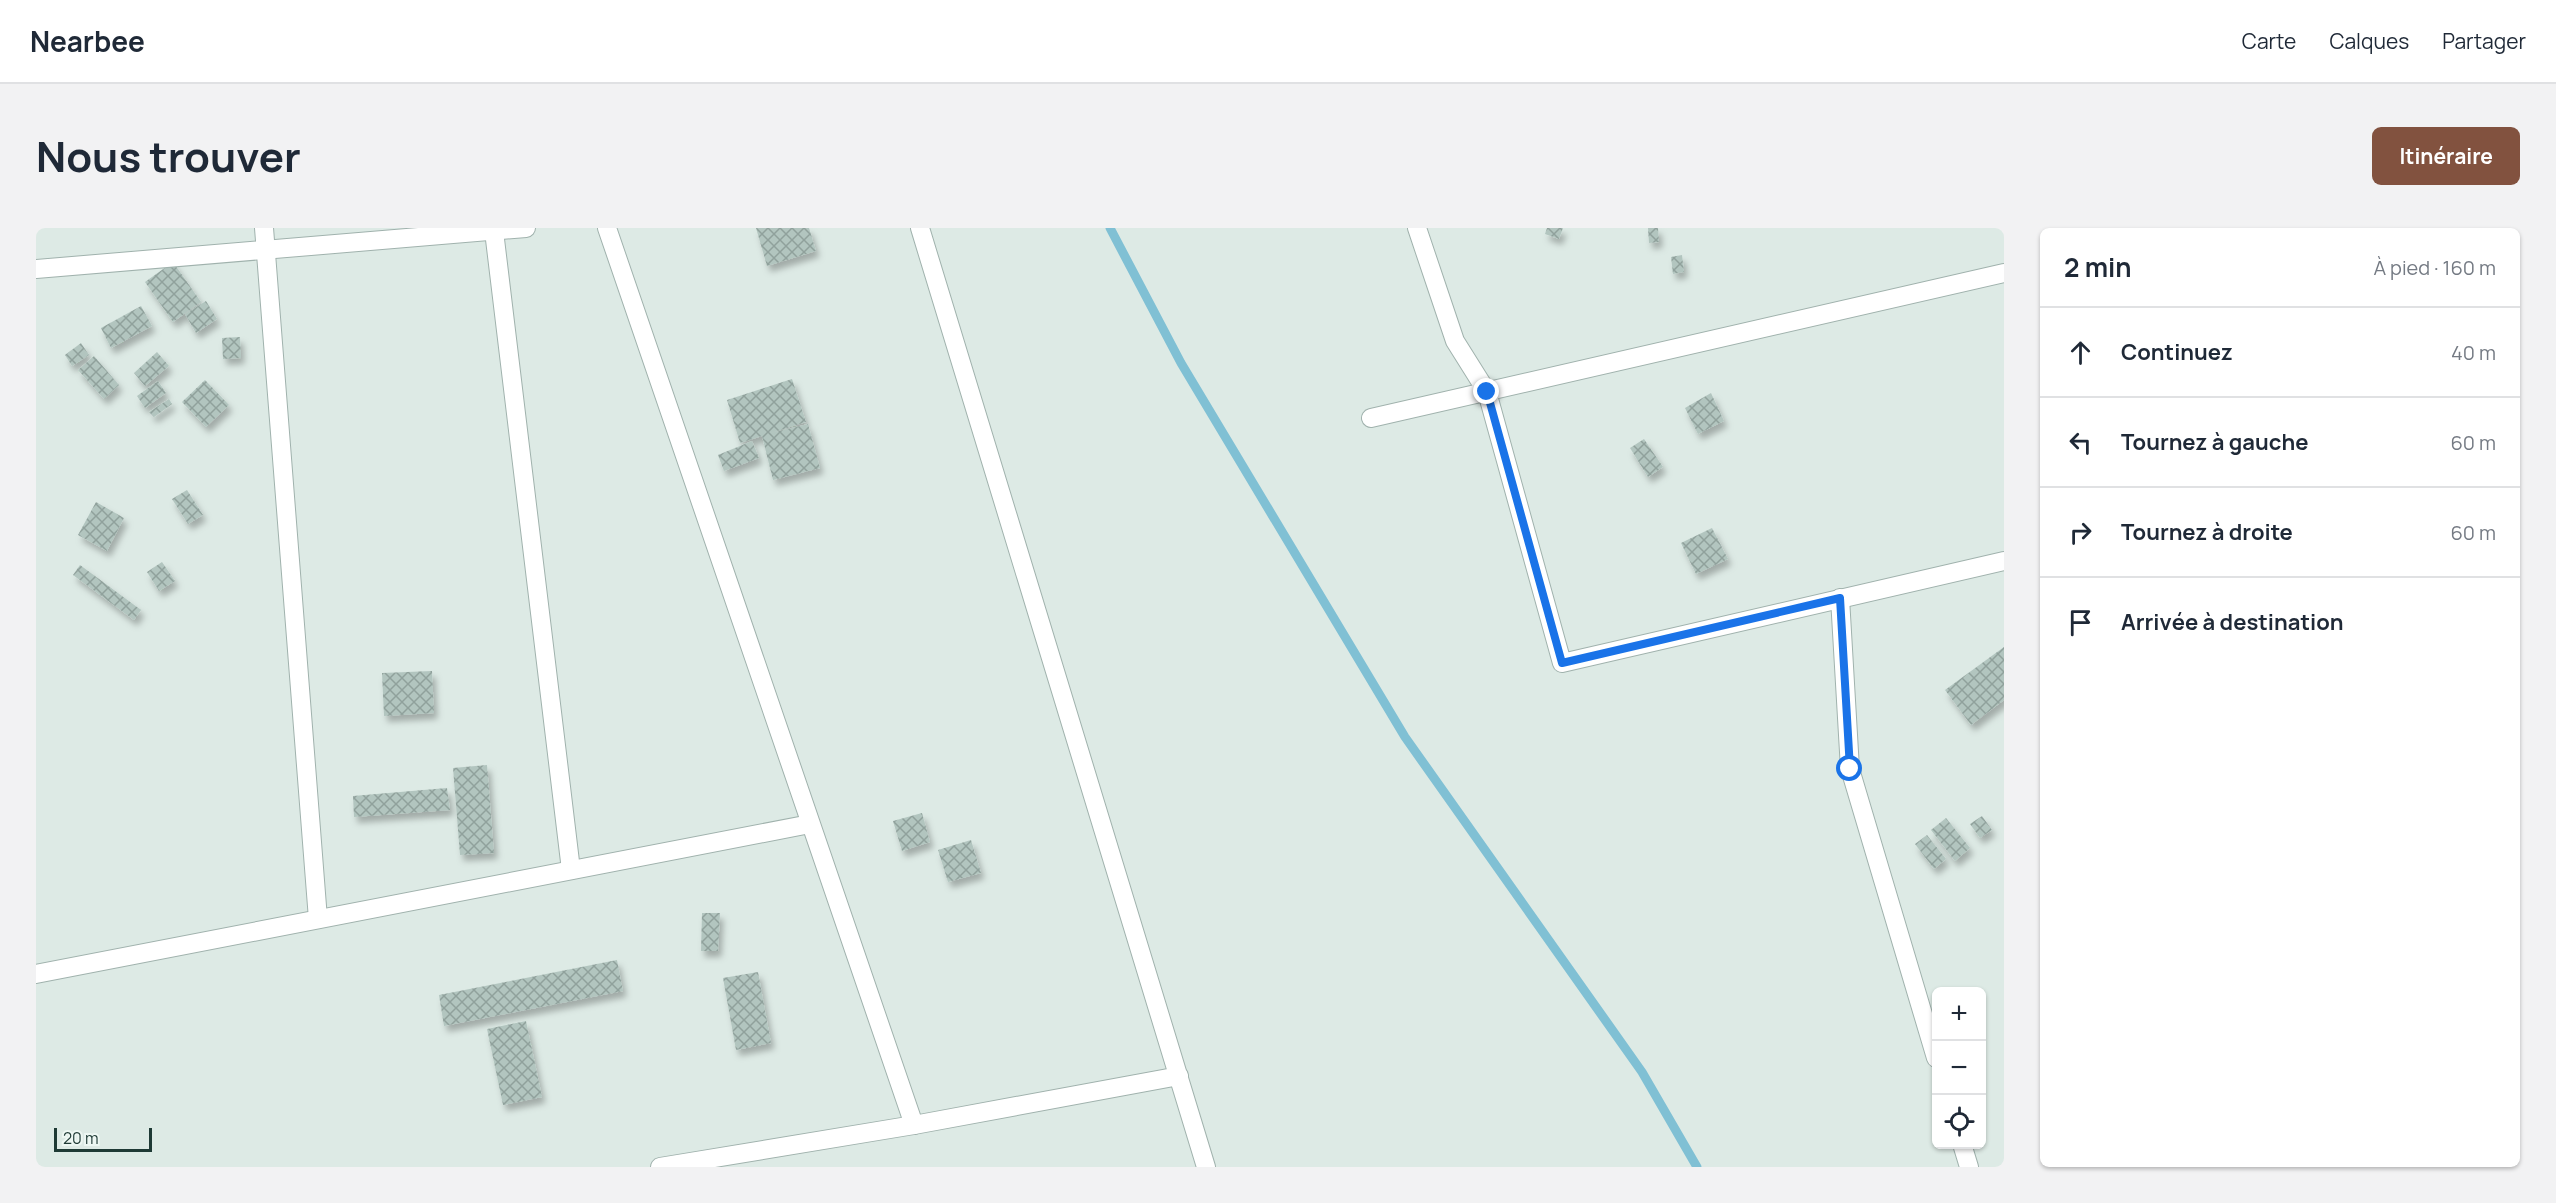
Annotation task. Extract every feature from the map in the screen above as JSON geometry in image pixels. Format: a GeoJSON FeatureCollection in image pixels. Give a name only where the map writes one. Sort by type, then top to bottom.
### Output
{"type":"FeatureCollection","features":[{"type":"Feature","properties":{"kind":"street"},"geometry":{"type":"LineString","coordinates":[[264,228],[318,919]]}},
{"type":"Feature","properties":{"kind":"street"},"geometry":{"type":"LineString","coordinates":[[36,268],[526,228]]}},
{"type":"Feature","properties":{"kind":"street"},"geometry":{"type":"LineString","coordinates":[[607,228],[914,1125]]}},
{"type":"Feature","properties":{"kind":"street"},"geometry":{"type":"LineString","coordinates":[[920,228],[1206,1167]]}},
{"type":"Feature","properties":{"kind":"street"},"geometry":{"type":"LineString","coordinates":[[1418,228],[1455,341],[1487,392],[1562,663],[2004,561]]}},
{"type":"Feature","properties":{"kind":"street"},"geometry":{"type":"LineString","coordinates":[[494,231],[571,870]]}},
{"type":"Feature","properties":{"kind":"street"},"geometry":{"type":"LineString","coordinates":[[1371,418],[2004,273]]}},
{"type":"Feature","properties":{"kind":"street"},"geometry":{"type":"LineString","coordinates":[[1840,598],[1850,769],[1932,1045]]}},
{"type":"Feature","properties":{"kind":"street"},"geometry":{"type":"LineString","coordinates":[[36,974],[810,824]]}},
{"type":"Feature","properties":{"kind":"street"},"geometry":{"type":"LineString","coordinates":[[660,1167],[914,1125],[1179,1076]]}},
{"type":"Feature","properties":{"kind":"street"},"geometry":{"type":"LineString","coordinates":[[1964,1149],[1969,1167]]}},
{"type":"Feature","properties":{"kind":"building"},"geometry":{"type":"Polygon","coordinates":[[[756,228],[809,228],[816,251],[767,266],[756,228]]]}},
{"type":"Feature","properties":{"kind":"building"},"geometry":{"type":"Polygon","coordinates":[[[1547,228],[1563,228],[1559,239],[1545,234],[1547,228]]]}},
{"type":"Feature","properties":{"kind":"building"},"geometry":{"type":"Polygon","coordinates":[[[1648,228],[1658,228],[1659,242],[1649,243],[1648,228]]]}},
{"type":"Feature","properties":{"kind":"building"},"geometry":{"type":"Polygon","coordinates":[[[1682,255],[1684,272],[1673,274],[1671,257],[1682,255]]]}},
{"type":"Feature","properties":{"kind":"building"},"geometry":{"type":"Polygon","coordinates":[[[173,262],[201,302],[173,322],[145,282],[173,262]]]}},
{"type":"Feature","properties":{"kind":"building"},"geometry":{"type":"Polygon","coordinates":[[[206,301],[217,319],[196,333],[185,314],[206,301]]]}},
{"type":"Feature","properties":{"kind":"building"},"geometry":{"type":"Polygon","coordinates":[[[141,306],[152,326],[111,348],[101,328],[141,306]]]}},
{"type":"Feature","properties":{"kind":"building"},"geometry":{"type":"Polygon","coordinates":[[[240,337],[241,358],[223,359],[222,338],[240,337]]]}},
{"type":"Feature","properties":{"kind":"building"},"geometry":{"type":"Polygon","coordinates":[[[81,343],[89,355],[72,366],[65,355],[81,343]]]}},
{"type":"Feature","properties":{"kind":"building"},"geometry":{"type":"Polygon","coordinates":[[[157,352],[169,366],[145,386],[134,373],[157,352]]]}},
{"type":"Feature","properties":{"kind":"building"},"geometry":{"type":"Polygon","coordinates":[[[94,356],[119,385],[104,399],[78,370],[94,356]]]}},
{"type":"Feature","properties":{"kind":"building"},"geometry":{"type":"Polygon","coordinates":[[[792,379],[806,422],[771,433],[808,424],[820,468],[773,480],[762,436],[740,443],[727,400],[792,379]]]}},
{"type":"Feature","properties":{"kind":"building"},"geometry":{"type":"Polygon","coordinates":[[[205,380],[229,405],[206,427],[182,402],[205,380]]]}},
{"type":"Feature","properties":{"kind":"building"},"geometry":{"type":"Polygon","coordinates":[[[158,381],[166,393],[145,408],[137,396],[158,381]]]}},
{"type":"Feature","properties":{"kind":"building"},"geometry":{"type":"Polygon","coordinates":[[[1711,393],[1724,421],[1698,434],[1685,408],[1711,393]]]}},
{"type":"Feature","properties":{"kind":"building"},"geometry":{"type":"Polygon","coordinates":[[[169,399],[172,404],[154,417],[149,412],[169,399]]]}},
{"type":"Feature","properties":{"kind":"building"},"geometry":{"type":"Polygon","coordinates":[[[1644,439],[1663,467],[1648,477],[1630,448],[1644,439]]]}},
{"type":"Feature","properties":{"kind":"building"},"geometry":{"type":"Polygon","coordinates":[[[752,441],[759,458],[724,471],[718,455],[752,441]]]}},
{"type":"Feature","properties":{"kind":"building"},"geometry":{"type":"Polygon","coordinates":[[[187,490],[203,515],[188,524],[172,499],[187,490]]]}},
{"type":"Feature","properties":{"kind":"building"},"geometry":{"type":"Polygon","coordinates":[[[96,502],[124,518],[107,551],[78,535],[96,502]]]}},
{"type":"Feature","properties":{"kind":"building"},"geometry":{"type":"Polygon","coordinates":[[[1712,528],[1728,559],[1696,574],[1681,543],[1712,528]]]}},
{"type":"Feature","properties":{"kind":"building"},"geometry":{"type":"Polygon","coordinates":[[[162,562],[175,581],[159,591],[147,572],[162,562]]]}},
{"type":"Feature","properties":{"kind":"building"},"geometry":{"type":"Polygon","coordinates":[[[80,565],[141,610],[134,620],[73,575],[80,565]]]}},
{"type":"Feature","properties":{"kind":"building"},"geometry":{"type":"Polygon","coordinates":[[[2004,647],[2004,700],[1971,725],[1945,690],[2004,647]]]}},
{"type":"Feature","properties":{"kind":"building"},"geometry":{"type":"Polygon","coordinates":[[[432,671],[434,713],[384,716],[382,673],[432,671]]]}},
{"type":"Feature","properties":{"kind":"building"},"geometry":{"type":"Polygon","coordinates":[[[487,765],[494,853],[460,855],[453,768],[487,765]]]}},
{"type":"Feature","properties":{"kind":"building"},"geometry":{"type":"Polygon","coordinates":[[[447,788],[450,810],[354,817],[353,796],[447,788]]]}},
{"type":"Feature","properties":{"kind":"building"},"geometry":{"type":"Polygon","coordinates":[[[922,813],[930,842],[902,851],[893,821],[922,813]]]}},
{"type":"Feature","properties":{"kind":"building"},"geometry":{"type":"Polygon","coordinates":[[[1982,816],[1992,830],[1980,838],[1970,824],[1982,816]]]}},
{"type":"Feature","properties":{"kind":"building"},"geometry":{"type":"Polygon","coordinates":[[[1946,818],[1970,848],[1955,861],[1931,830],[1946,818]]]}},
{"type":"Feature","properties":{"kind":"building"},"geometry":{"type":"Polygon","coordinates":[[[1927,835],[1946,859],[1934,869],[1915,844],[1927,835]]]}},
{"type":"Feature","properties":{"kind":"building"},"geometry":{"type":"Polygon","coordinates":[[[971,840],[981,873],[948,882],[938,850],[971,840]]]}},
{"type":"Feature","properties":{"kind":"building"},"geometry":{"type":"Polygon","coordinates":[[[702,913],[720,913],[718,951],[701,951],[702,913]]]}},
{"type":"Feature","properties":{"kind":"building"},"geometry":{"type":"Polygon","coordinates":[[[617,960],[623,991],[444,1026],[439,995],[617,960]]]}},
{"type":"Feature","properties":{"kind":"building"},"geometry":{"type":"Polygon","coordinates":[[[758,972],[771,1043],[736,1050],[723,978],[758,972]]]}},
{"type":"Feature","properties":{"kind":"building"},"geometry":{"type":"Polygon","coordinates":[[[526,1021],[542,1097],[503,1105],[487,1029],[526,1021]]]}},
{"type":"Feature","properties":{"kind":"waterway"},"geometry":{"type":"LineString","coordinates":[[1110,228],[1181,363],[1405,737],[1642,1072],[1697,1167]]}},
{"type":"Feature","properties":{"kind":"route"},"geometry":{"type":"LineString","coordinates":[[1487,392],[1562,663],[1840,598],[1850,769]]}}]}
